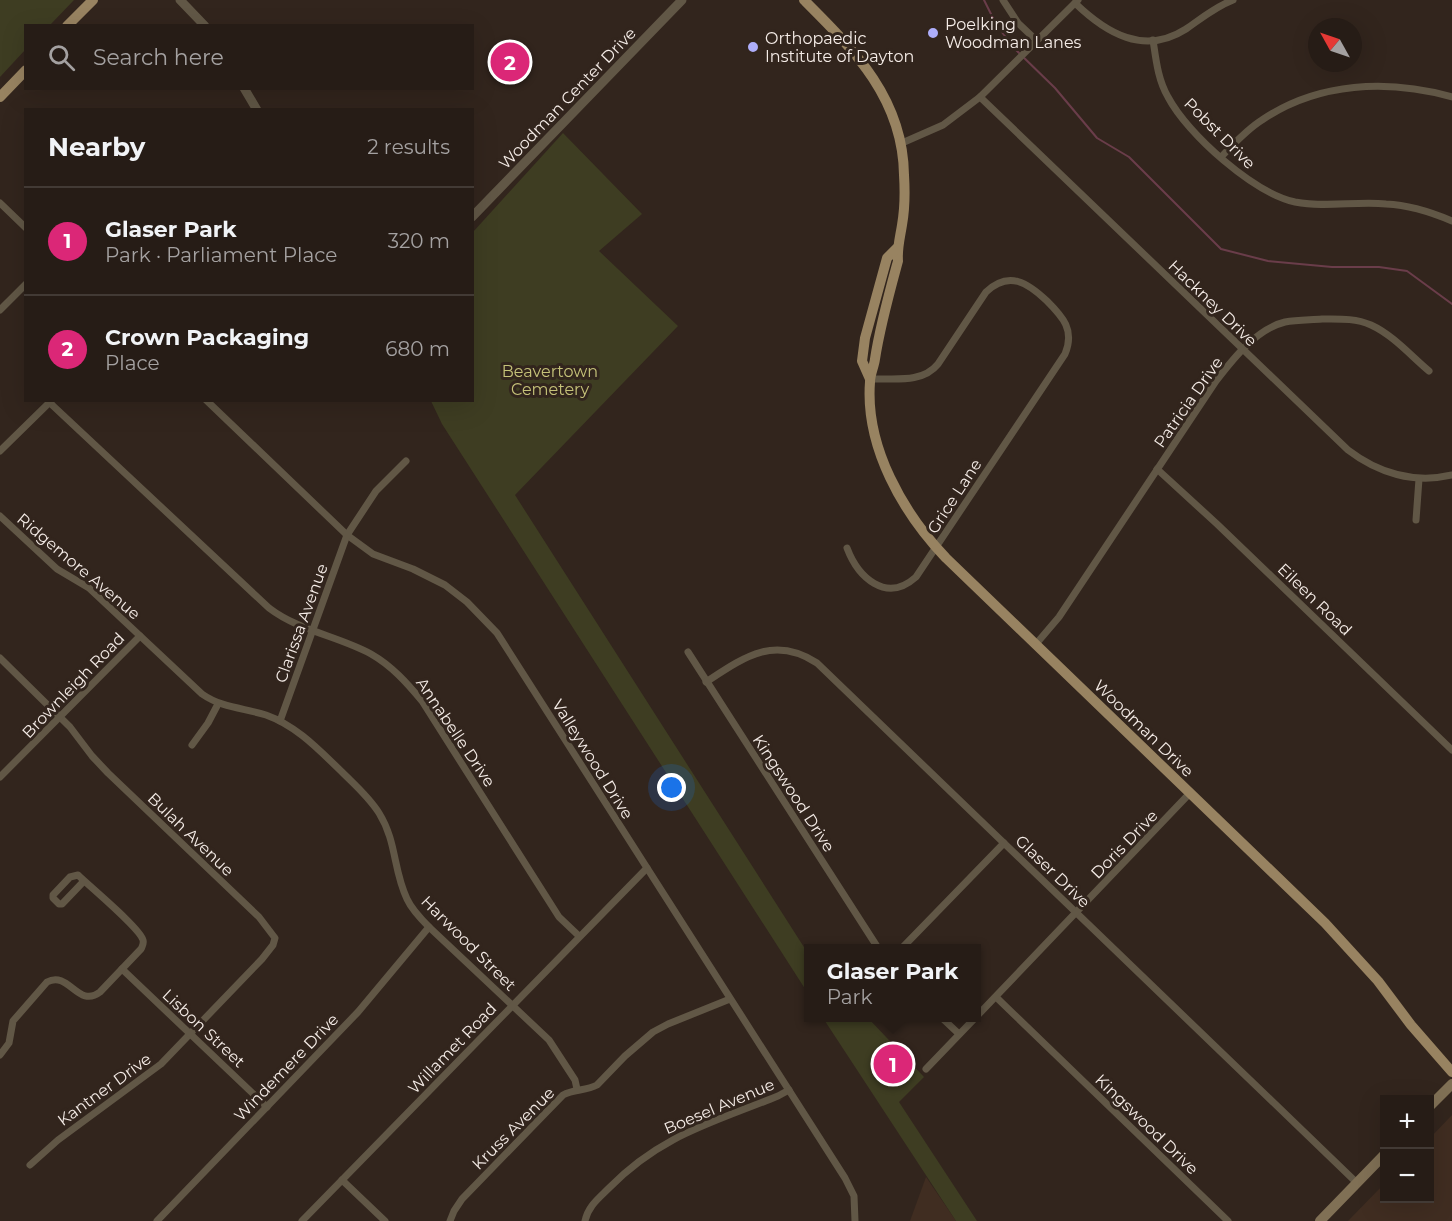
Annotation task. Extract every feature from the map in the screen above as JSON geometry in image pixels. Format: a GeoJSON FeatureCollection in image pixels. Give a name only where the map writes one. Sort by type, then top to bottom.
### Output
{"type":"FeatureCollection","features":[{"type":"Feature","properties":{"kind":"main road"},"geometry":{"type":"LineString","coordinates":[[69,24],[93,0]]}},
{"type":"Feature","properties":{"kind":"main road","name":"Woodman Drive"},"geometry":{"type":"LineString","coordinates":[[804,0],[846,41],[867,67],[884,98],[902,143],[904,203],[897,248],[887,258],[865,338],[862,361],[870,379],[873,422],[889,473],[910,514],[936,548],[1325,923],[1359,959],[1452,1072]]}},
{"type":"Feature","properties":{"kind":"main road"},"geometry":{"type":"LineString","coordinates":[[0,96],[24,72]]}},
{"type":"Feature","properties":{"kind":"main road"},"geometry":{"type":"LineString","coordinates":[[1434,1102],[1452,1084]]}},
{"type":"Feature","properties":{"kind":"main road"},"geometry":{"type":"LineString","coordinates":[[1320,1221],[1380,1159]]}},
{"type":"Feature","properties":{"kind":"street"},"geometry":{"type":"LineString","coordinates":[[180,0],[203,24]]}},
{"type":"Feature","properties":{"kind":"street","name":"Woodman Center Drive"},"geometry":{"type":"LineString","coordinates":[[474,216],[682,0]]}},
{"type":"Feature","properties":{"kind":"street"},"geometry":{"type":"LineString","coordinates":[[1003,0],[1018,23],[1036,40]]}},
{"type":"Feature","properties":{"kind":"street"},"geometry":{"type":"LineString","coordinates":[[902,143],[943,125],[980,97],[1076,2],[1107,30],[1131,39],[1153,40],[1177,33],[1213,9],[1233,0]]}},
{"type":"Feature","properties":{"kind":"street","name":"Pobst Drive"},"geometry":{"type":"LineString","coordinates":[[1153,40],[1161,83],[1173,107],[1191,129],[1250,182],[1279,197],[1316,205],[1385,203],[1452,221]]}},
{"type":"Feature","properties":{"kind":"street"},"geometry":{"type":"LineString","coordinates":[[1221,157],[1260,121],[1293,102],[1327,91],[1379,87],[1431,92],[1452,97]]}},
{"type":"Feature","properties":{"kind":"street"},"geometry":{"type":"LineString","coordinates":[[245,90],[256,108]]}},
{"type":"Feature","properties":{"kind":"street","name":"Hackney Drive"},"geometry":{"type":"LineString","coordinates":[[980,97],[1243,351],[1359,458],[1383,471],[1419,479],[1452,475]]}},
{"type":"Feature","properties":{"kind":"street"},"geometry":{"type":"LineString","coordinates":[[0,203],[24,226]]}},
{"type":"Feature","properties":{"kind":"street","name":"Grice Lane"},"geometry":{"type":"LineString","coordinates":[[847,548],[851,559],[862,574],[877,586],[891,588],[910,582],[936,548],[1065,354],[1070,340],[1069,333],[1061,314],[1028,285],[1006,281],[986,292],[938,364],[928,373],[916,378],[870,379]]}},
{"type":"Feature","properties":{"kind":"street"},"geometry":{"type":"LineString","coordinates":[[0,310],[24,286]]}},
{"type":"Feature","properties":{"kind":"street","name":"Patricia Drive"},"geometry":{"type":"LineString","coordinates":[[1036,644],[1059,616],[1216,381],[1262,333],[1280,324],[1296,321],[1346,318],[1357,320],[1380,330],[1429,371]]}},
{"type":"Feature","properties":{"kind":"street"},"geometry":{"type":"LineString","coordinates":[[0,451],[50,402]]}},
{"type":"Feature","properties":{"kind":"street","name":"Annabelle Drive"},"geometry":{"type":"LineString","coordinates":[[52,402],[269,608],[285,619],[370,654],[385,663],[405,681],[422,701],[559,917],[579,936]]}},
{"type":"Feature","properties":{"kind":"street","name":"Valleywood Drive"},"geometry":{"type":"LineString","coordinates":[[209,402],[347,535],[373,554],[413,569],[445,585],[462,597],[485,619],[502,642],[851,1188],[856,1208],[855,1221]]}},
{"type":"Feature","properties":{"kind":"street","name":"Clarissa Avenue"},"geometry":{"type":"LineString","coordinates":[[280,721],[347,535],[376,491],[406,461]]}},
{"type":"Feature","properties":{"kind":"street","name":"Eileen Road"},"geometry":{"type":"LineString","coordinates":[[1157,469],[1452,750]]}},
{"type":"Feature","properties":{"kind":"street"},"geometry":{"type":"LineString","coordinates":[[1416,520],[1419,479]]}},
{"type":"Feature","properties":{"kind":"street","name":"Ridgemore Avenue"},"geometry":{"type":"LineString","coordinates":[[0,516],[57,569],[89,588],[140,636]]}},
{"type":"Feature","properties":{"kind":"street","name":"Harwood Street"},"geometry":{"type":"LineString","coordinates":[[140,636],[202,694],[218,704],[258,713],[280,721],[305,737],[373,804],[391,838],[407,899],[429,927],[555,1048],[575,1080],[577,1089]]}},
{"type":"Feature","properties":{"kind":"street","name":"Brownleigh Road"},"geometry":{"type":"LineString","coordinates":[[0,777],[140,636]]}},
{"type":"Feature","properties":{"kind":"street","name":"Glaser Drive"},"geometry":{"type":"LineString","coordinates":[[706,682],[740,659],[757,652],[782,650],[799,653],[827,672],[1357,1183]]}},
{"type":"Feature","properties":{"kind":"street","name":"Kingswood Drive"},"geometry":{"type":"LineString","coordinates":[[688,652],[875,944]]}},
{"type":"Feature","properties":{"kind":"street","name":"Bulah Avenue"},"geometry":{"type":"LineString","coordinates":[[0,658],[61,717],[108,773],[259,918],[275,938],[273,945],[262,959],[191,1033]]}},
{"type":"Feature","properties":{"kind":"street"},"geometry":{"type":"LineString","coordinates":[[192,745],[218,704]]}},
{"type":"Feature","properties":{"kind":"street","name":"Doris Drive"},"geometry":{"type":"LineString","coordinates":[[981,1012],[1190,793]]}},
{"type":"Feature","properties":{"kind":"street"},"geometry":{"type":"LineString","coordinates":[[906,944],[1005,843]]}},
{"type":"Feature","properties":{"kind":"street","name":"Willamet Road"},"geometry":{"type":"LineString","coordinates":[[302,1221],[647,868]]}},
{"type":"Feature","properties":{"kind":"street"},"geometry":{"type":"LineString","coordinates":[[0,1055],[9,1042],[13,1021],[47,982],[52,979],[62,980],[81,995],[92,997],[100,992],[141,949],[143,940],[130,924],[78,875],[70,877],[53,895],[53,898],[58,904],[62,904],[84,881]]}},
{"type":"Feature","properties":{"kind":"street","name":"Windemere Drive"},"geometry":{"type":"LineString","coordinates":[[157,1221],[358,1012],[429,927]]}},
{"type":"Feature","properties":{"kind":"street","name":"Lisbon Street"},"geometry":{"type":"LineString","coordinates":[[122,969],[267,1107]]}},
{"type":"Feature","properties":{"kind":"street","name":"Kingswood Drive"},"geometry":{"type":"LineString","coordinates":[[996,997],[1228,1221]]}},
{"type":"Feature","properties":{"kind":"street","name":"Kruss Avenue"},"geometry":{"type":"LineString","coordinates":[[450,1221],[454,1210],[470,1191],[563,1095],[577,1089],[597,1085],[625,1056],[653,1032],[730,999]]}},
{"type":"Feature","properties":{"kind":"street"},"geometry":{"type":"LineString","coordinates":[[947,1022],[959,1034]]}},
{"type":"Feature","properties":{"kind":"street","name":"Doris Drive"},"geometry":{"type":"LineString","coordinates":[[926,1069],[971,1022]]}},
{"type":"Feature","properties":{"kind":"street","name":"Kantner Drive"},"geometry":{"type":"LineString","coordinates":[[30,1165],[58,1140],[147,1076],[191,1033]]}},
{"type":"Feature","properties":{"kind":"street","name":"Boesel Avenue"},"geometry":{"type":"LineString","coordinates":[[585,1221],[592,1205],[650,1152],[687,1131],[770,1100],[789,1090]]}},
{"type":"Feature","properties":{"kind":"street"},"geometry":{"type":"LineString","coordinates":[[342,1180],[385,1221]]}},
{"type":"Feature","properties":{"kind":"shaded area"},"geometry":{"type":"Polygon","coordinates":[[[1452,1115],[1452,1221],[1348,1221],[1380,1188],[1380,1203],[1434,1203],[1434,1134],[1452,1115]]]}},
{"type":"Feature","properties":{"kind":"shaded area"},"geometry":{"type":"Polygon","coordinates":[[[926,1177],[956,1221],[910,1221],[926,1177]]]}},
{"type":"Feature","properties":{"kind":"green space"},"geometry":{"type":"Polygon","coordinates":[[[0,0],[74,0],[51,24],[24,24],[24,51],[0,77],[0,0]]]}},
{"type":"Feature","properties":{"kind":"green space","name":"Beavertown Cemetery"},"geometry":{"type":"Polygon","coordinates":[[[563,133],[642,214],[599,251],[678,326],[515,495],[804,947],[804,987],[442,424],[431,402],[474,402],[474,231],[563,133]]]}},
{"type":"Feature","properties":{"kind":"green space"},"geometry":{"type":"Polygon","coordinates":[[[826,1022],[872,1022],[924,1077],[899,1102],[977,1221],[956,1221],[826,1022]]]}},
{"type":"Feature","properties":{"kind":"waterway"},"geometry":{"type":"LineString","coordinates":[[984,0],[997,26],[1016,50],[1055,88],[1097,138],[1129,157],[1221,249],[1268,261],[1332,267],[1379,267],[1407,271],[1452,304]]}},
{"type":"Feature","properties":{"kind":"place","name":"Poelking Woodman Lanes"},"geometry":{"type":"Point","coordinates":[933,33]}},
{"type":"Feature","properties":{"kind":"place","name":"Orthopaedic Institute of Dayton"},"geometry":{"type":"Point","coordinates":[753,47]}},
{"type":"Feature","properties":{"kind":"place","name":"Crown Packaging"},"geometry":{"type":"Point","coordinates":[510,62]}},
{"type":"Feature","properties":{"kind":"place","name":"Glaser Park"},"geometry":{"type":"Point","coordinates":[893,1064]}}]}
